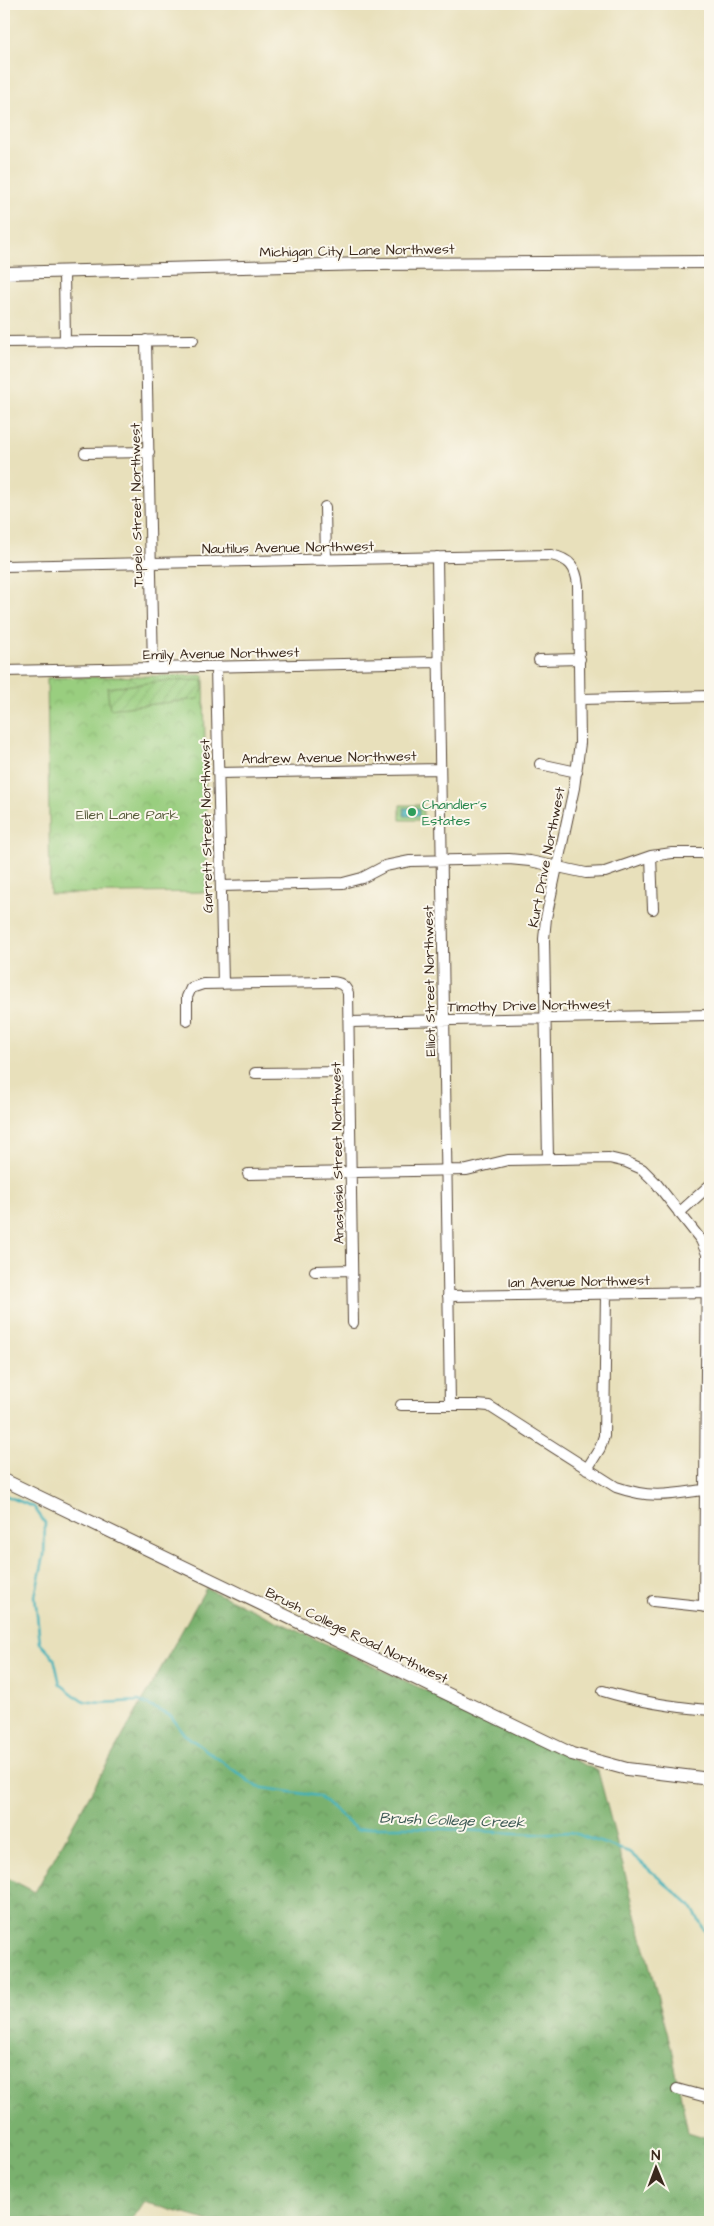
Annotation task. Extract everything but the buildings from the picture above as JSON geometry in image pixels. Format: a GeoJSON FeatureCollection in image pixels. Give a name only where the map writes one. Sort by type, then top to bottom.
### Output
{"type":"FeatureCollection","features":[{"type":"Feature","properties":{"kind":"street","name":"Michigan City Lane Northwest"},"geometry":{"type":"LineString","coordinates":[[4,273],[368,264],[710,262]]}},
{"type":"Feature","properties":{"kind":"street"},"geometry":{"type":"LineString","coordinates":[[64,272],[65,342]]}},
{"type":"Feature","properties":{"kind":"street","name":"Tupelo Street Northwest"},"geometry":{"type":"LineString","coordinates":[[146,340],[153,668]]}},
{"type":"Feature","properties":{"kind":"street"},"geometry":{"type":"LineString","coordinates":[[4,342],[193,340]]}},
{"type":"Feature","properties":{"kind":"street"},"geometry":{"type":"LineString","coordinates":[[85,453],[149,452]]}},
{"type":"Feature","properties":{"kind":"street"},"geometry":{"type":"LineString","coordinates":[[325,507],[326,560]]}},
{"type":"Feature","properties":{"kind":"street","name":"Nautilus Avenue Northwest"},"geometry":{"type":"LineString","coordinates":[[4,566],[552,555],[562,557],[571,563]]}},
{"type":"Feature","properties":{"kind":"street","name":"Elliot Street Northwest"},"geometry":{"type":"LineString","coordinates":[[437,557],[450,1404]]}},
{"type":"Feature","properties":{"kind":"street","name":"Kurt Drive Northwest"},"geometry":{"type":"LineString","coordinates":[[548,1159],[545,1018],[546,918],[577,772],[580,743],[581,699],[578,579],[571,563]]}},
{"type":"Feature","properties":{"kind":"street"},"geometry":{"type":"LineString","coordinates":[[539,660],[580,659]]}},
{"type":"Feature","properties":{"kind":"street","name":"Emily Avenue Northwest"},"geometry":{"type":"LineString","coordinates":[[4,671],[438,662]]}},
{"type":"Feature","properties":{"kind":"street","name":"Garrett Street Northwest"},"geometry":{"type":"LineString","coordinates":[[216,667],[223,984]]}},
{"type":"Feature","properties":{"kind":"street"},"geometry":{"type":"LineString","coordinates":[[581,699],[710,696]]}},
{"type":"Feature","properties":{"kind":"street"},"geometry":{"type":"LineString","coordinates":[[540,764],[577,772]]}},
{"type":"Feature","properties":{"kind":"street","name":"Andrew Avenue Northwest"},"geometry":{"type":"LineString","coordinates":[[218,773],[440,769]]}},
{"type":"Feature","properties":{"kind":"street"},"geometry":{"type":"LineString","coordinates":[[221,886],[342,883],[362,878],[396,862],[441,860],[509,859],[586,873],[605,872],[652,856],[672,853],[705,853]]}},
{"type":"Feature","properties":{"kind":"street"},"geometry":{"type":"LineString","coordinates":[[652,856],[653,909]]}},
{"type":"Feature","properties":{"kind":"street","name":"Anastasia Street Northwest"},"geometry":{"type":"LineString","coordinates":[[223,984],[331,982],[343,984],[348,994],[353,1323]]}},
{"type":"Feature","properties":{"kind":"street"},"geometry":{"type":"LineString","coordinates":[[187,1020],[187,997],[191,988],[203,984],[223,984]]}},
{"type":"Feature","properties":{"kind":"street","name":"Timothy Drive Northwest"},"geometry":{"type":"LineString","coordinates":[[349,1022],[710,1016]]}},
{"type":"Feature","properties":{"kind":"street"},"geometry":{"type":"LineString","coordinates":[[256,1073],[349,1072]]}},
{"type":"Feature","properties":{"kind":"street"},"geometry":{"type":"LineString","coordinates":[[248,1174],[467,1170],[508,1160],[608,1158],[626,1162],[642,1169],[701,1240],[707,1254],[709,1292],[707,1607],[653,1601]]}},
{"type":"Feature","properties":{"kind":"street"},"geometry":{"type":"LineString","coordinates":[[679,1213],[710,1185]]}},
{"type":"Feature","properties":{"kind":"street"},"geometry":{"type":"LineString","coordinates":[[315,1271],[352,1270]]}},
{"type":"Feature","properties":{"kind":"street","name":"Ian Avenue Northwest"},"geometry":{"type":"LineString","coordinates":[[448,1296],[709,1292]]}},
{"type":"Feature","properties":{"kind":"street"},"geometry":{"type":"LineString","coordinates":[[588,1469],[600,1448],[604,1436],[606,1294]]}},
{"type":"Feature","properties":{"kind":"street"},"geometry":{"type":"LineString","coordinates":[[401,1406],[450,1404],[489,1406],[616,1487],[649,1496],[667,1496],[708,1489]]}},
{"type":"Feature","properties":{"kind":"street","name":"Brush College Road Northwest"},"geometry":{"type":"LineString","coordinates":[[4,1480],[572,1754],[627,1769],[710,1779]]}},
{"type":"Feature","properties":{"kind":"street"},"geometry":{"type":"LineString","coordinates":[[603,1691],[643,1702],[710,1710]]}},
{"type":"Feature","properties":{"kind":"street"},"geometry":{"type":"LineString","coordinates":[[677,2089],[710,2098]]}},
{"type":"Feature","properties":{"kind":"green space","name":"Ellen Lane Park"},"geometry":{"type":"Polygon","coordinates":[[[204,675],[207,892],[50,894],[47,678],[204,675]]]}},
{"type":"Feature","properties":{"kind":"green space"},"geometry":{"type":"Polygon","coordinates":[[[203,680],[203,689],[198,699],[110,709],[107,688],[164,681],[203,680]]]}},
{"type":"Feature","properties":{"kind":"green space","name":"Chandler's Estates"},"geometry":{"type":"Polygon","coordinates":[[[400,805],[423,805],[423,820],[400,820],[400,805]]]}},
{"type":"Feature","properties":{"kind":"green space"},"geometry":{"type":"Polygon","coordinates":[[[206,1588],[598,1771],[671,2047],[688,2132],[710,2139],[710,2222],[213,2222],[143,2202],[130,2222],[4,2222],[4,1876],[35,1892],[206,1588]]]}},
{"type":"Feature","properties":{"kind":"water"},"geometry":{"type":"Polygon","coordinates":[[[404,808],[419,808],[419,816],[404,816],[404,808]]]}},
{"type":"Feature","properties":{"kind":"waterway","name":"Brush College Creek"},"geometry":{"type":"LineString","coordinates":[[4,1495],[34,1507],[45,1523],[44,1556],[35,1596],[40,1643],[54,1658],[60,1684],[82,1701],[100,1703],[139,1701],[171,1716],[184,1734],[257,1787],[318,1796],[357,1830],[372,1827],[407,1827],[535,1834],[570,1832],[629,1852],[691,1906],[710,1940]]}},
{"type":"Feature","properties":{"kind":"place","name":"Chandler's Estates"},"geometry":{"type":"Point","coordinates":[412,812]}}]}
